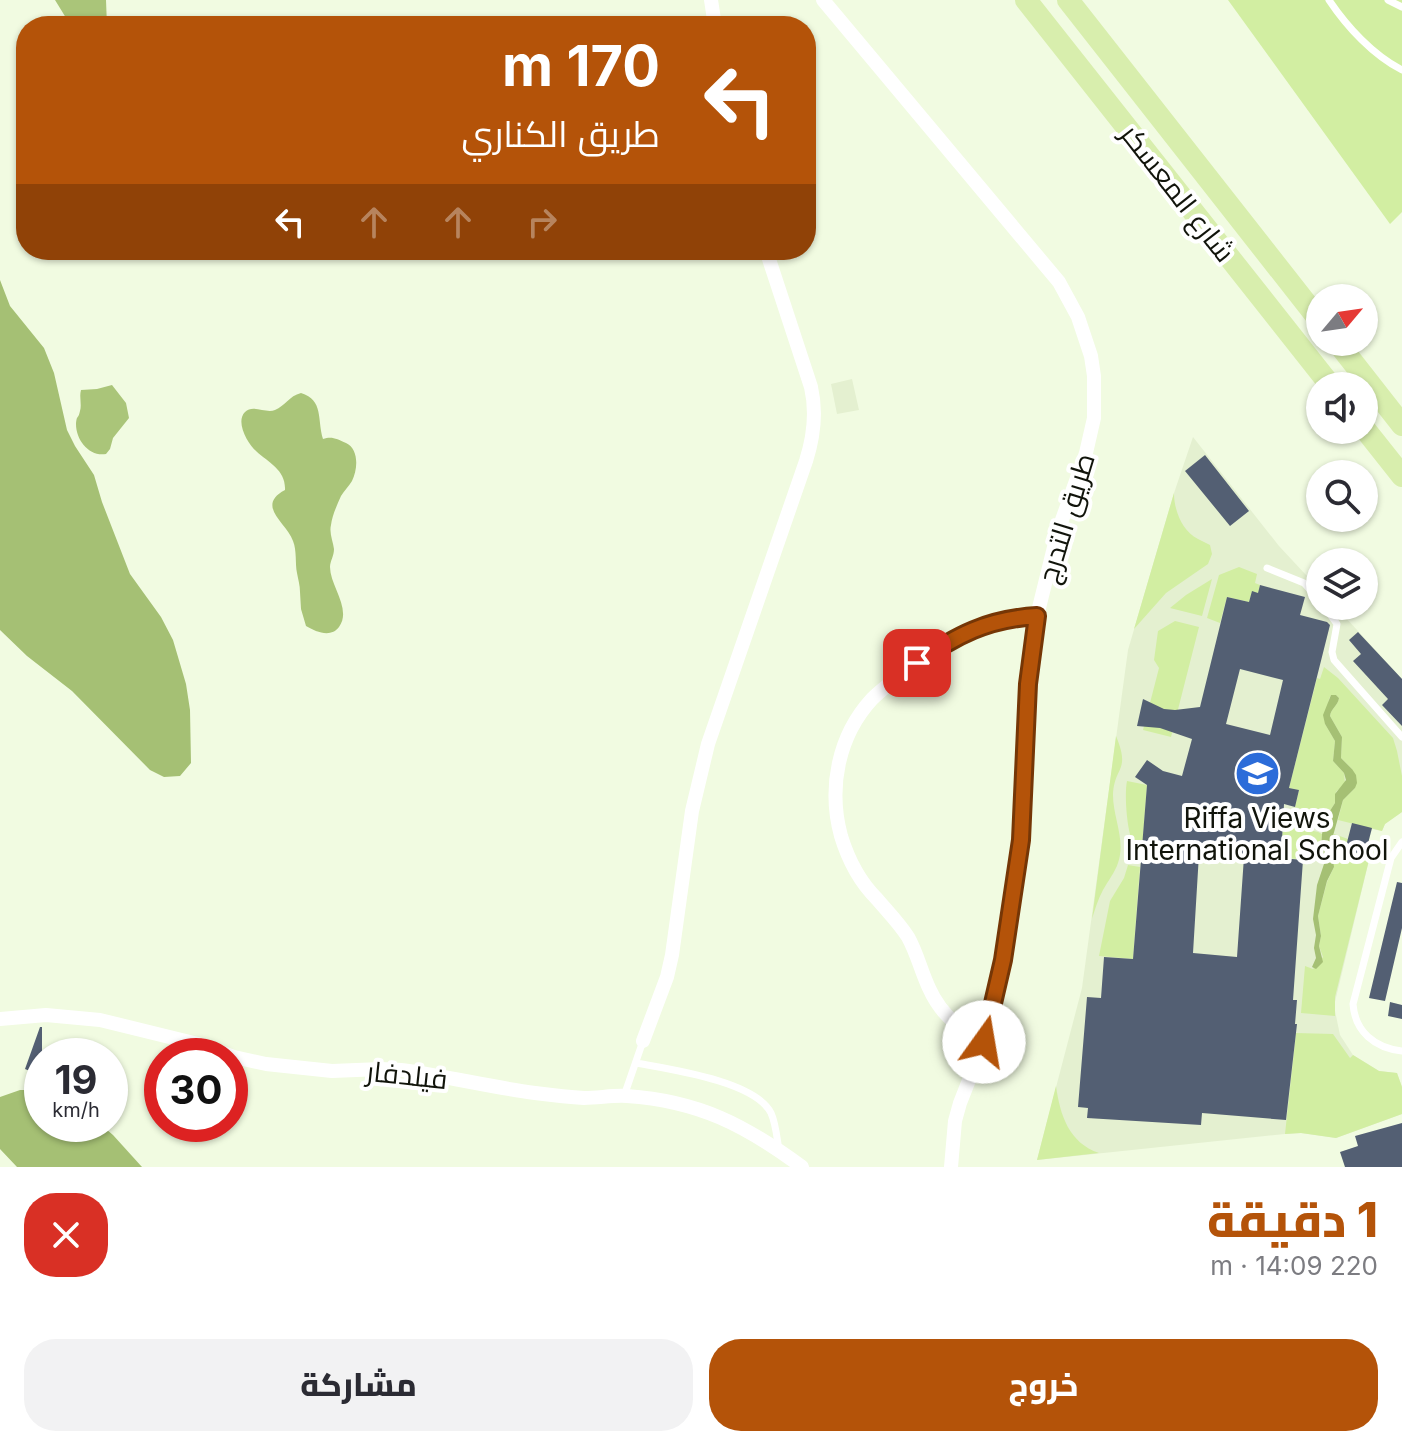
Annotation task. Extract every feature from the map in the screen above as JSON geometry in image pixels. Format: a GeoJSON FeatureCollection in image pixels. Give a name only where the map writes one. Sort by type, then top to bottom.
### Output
{"type":"FeatureCollection","features":[{"type":"Feature","properties":{"kind":"main road","name":"شارع المعسكر"},"geometry":{"type":"LineString","coordinates":[[1026,0],[1320,372]]}},
{"type":"Feature","properties":{"kind":"main road","name":"شارع المعسكر"},"geometry":{"type":"LineString","coordinates":[[1068,0],[1306,303]]}},
{"type":"Feature","properties":{"kind":"main road"},"geometry":{"type":"LineString","coordinates":[[1348,356],[1402,425]]}},
{"type":"Feature","properties":{"kind":"main road"},"geometry":{"type":"LineString","coordinates":[[1377,444],[1402,476]]}},
{"type":"Feature","properties":{"kind":"street","name":"طريق التدرج"},"geometry":{"type":"LineString","coordinates":[[823,0],[1047,266],[1070,299],[1086,336],[1094,376],[1094,418],[1086,453],[1058,531],[1037,616],[1028,684],[1021,840],[1003,960],[984,1042],[957,1112],[951,1167]]}},
{"type":"Feature","properties":{"kind":"street"},"geometry":{"type":"LineString","coordinates":[[643,1041],[672,955],[692,811],[708,744],[813,436],[815,410],[811,387],[769,260]]}},
{"type":"Feature","properties":{"kind":"street"},"geometry":{"type":"LineString","coordinates":[[984,1042],[961,1029],[942,1011],[927,985],[908,938],[855,870],[838,821],[835,804],[837,770],[855,722],[884,688],[955,637],[992,623],[1037,616]]}},
{"type":"Feature","properties":{"kind":"street","name":"فيلدفار"},"geometry":{"type":"LineString","coordinates":[[0,1019],[46,1015],[100,1020],[202,1045],[234,1057],[299,1069],[391,1069],[538,1093],[583,1098],[624,1096],[676,1102],[712,1113],[757,1136],[802,1167]]}},
{"type":"Feature","properties":{"kind":"lane"},"geometry":{"type":"LineString","coordinates":[[1329,0],[1380,57],[1402,70]]}},
{"type":"Feature","properties":{"kind":"lane"},"geometry":{"type":"LineString","coordinates":[[1388,0],[1402,7]]}},
{"type":"Feature","properties":{"kind":"lane"},"geometry":{"type":"LineString","coordinates":[[1267,568],[1306,585]]}},
{"type":"Feature","properties":{"kind":"lane"},"geometry":{"type":"LineString","coordinates":[[1334,620],[1337,624],[1332,652],[1334,660],[1402,737]]}},
{"type":"Feature","properties":{"kind":"lane"},"geometry":{"type":"LineString","coordinates":[[1402,842],[1391,858],[1353,1004],[1356,1021],[1368,1038],[1389,1050],[1402,1051]]}},
{"type":"Feature","properties":{"kind":"lane"},"geometry":{"type":"LineString","coordinates":[[624,1096],[643,1041]]}},
{"type":"Feature","properties":{"kind":"lane"},"geometry":{"type":"LineString","coordinates":[[636,1063],[698,1075],[746,1092],[761,1102],[771,1114],[779,1150]]}},
{"type":"Feature","properties":{"kind":"shaded area"},"geometry":{"type":"Polygon","coordinates":[[[55,0],[106,0],[107,16],[65,16],[55,0]]]}},
{"type":"Feature","properties":{"kind":"shaded area"},"geometry":{"type":"Polygon","coordinates":[[[1228,0],[1402,0],[1402,212],[1390,224],[1228,0]]]}},
{"type":"Feature","properties":{"kind":"shaded area"},"geometry":{"type":"Polygon","coordinates":[[[0,280],[10,306],[44,348],[54,373],[67,430],[94,475],[130,574],[161,617],[173,640],[190,710],[191,763],[180,776],[164,777],[150,770],[72,691],[0,630],[0,280]]]}},
{"type":"Feature","properties":{"kind":"shaded area"},"geometry":{"type":"Polygon","coordinates":[[[852,379],[859,410],[837,414],[831,384],[852,379]]]}},
{"type":"Feature","properties":{"kind":"shaded area"},"geometry":{"type":"Polygon","coordinates":[[[112,385],[126,403],[129,418],[113,438],[106,454],[95,453],[78,436],[76,424],[81,408],[80,393],[81,390],[112,385]]]}},
{"type":"Feature","properties":{"kind":"shaded area"},"geometry":{"type":"Polygon","coordinates":[[[301,393],[313,400],[316,406],[323,439],[332,438],[346,443],[353,450],[356,460],[354,476],[341,496],[330,531],[334,549],[331,574],[343,613],[339,627],[328,633],[306,626],[301,609],[294,545],[273,508],[276,496],[285,490],[285,483],[276,468],[253,448],[241,421],[248,410],[275,410],[301,393]]]}},
{"type":"Feature","properties":{"kind":"shaded area","name":"Riffa Views International School"},"geometry":{"type":"Polygon","coordinates":[[[1193,437],[1279,546],[1306,575],[1306,620],[1348,620],[1402,679],[1402,812],[1385,824],[1382,831],[1372,829],[1366,850],[1371,852],[1334,1006],[1340,1035],[1353,1055],[1379,1071],[1397,1073],[1402,1087],[1402,1114],[1336,1138],[1285,1134],[1037,1160],[1082,988],[1128,650],[1193,437]]]}},
{"type":"Feature","properties":{"kind":"shaded area"},"geometry":{"type":"Polygon","coordinates":[[[1174,493],[1177,513],[1183,525],[1192,535],[1210,545],[1212,554],[1208,564],[1166,593],[1134,629],[1174,493]]]}},
{"type":"Feature","properties":{"kind":"shaded area"},"geometry":{"type":"Polygon","coordinates":[[[1239,567],[1257,574],[1255,583],[1260,585],[1258,593],[1252,592],[1249,602],[1227,597],[1220,623],[1207,618],[1219,575],[1239,567]]]}},
{"type":"Feature","properties":{"kind":"shaded area"},"geometry":{"type":"Polygon","coordinates":[[[1212,579],[1202,616],[1170,608],[1186,595],[1212,579]]]}},
{"type":"Feature","properties":{"kind":"shaded area"},"geometry":{"type":"Polygon","coordinates":[[[1175,621],[1199,627],[1171,737],[1143,730],[1159,668],[1154,660],[1158,631],[1175,621]]]}},
{"type":"Feature","properties":{"kind":"shaded area"},"geometry":{"type":"Polygon","coordinates":[[[1324,667],[1393,738],[1402,776],[1402,812],[1385,824],[1382,831],[1338,820],[1343,800],[1355,788],[1352,769],[1341,758],[1342,737],[1330,716],[1339,698],[1336,695],[1331,695],[1329,699],[1325,724],[1335,741],[1333,761],[1344,773],[1345,783],[1336,792],[1335,803],[1326,817],[1295,807],[1299,790],[1289,788],[1317,678],[1320,679],[1324,667]]]}},
{"type":"Feature","properties":{"kind":"shaded area"},"geometry":{"type":"Polygon","coordinates":[[[1331,695],[1339,698],[1330,716],[1342,737],[1341,758],[1356,775],[1357,783],[1343,800],[1331,843],[1334,867],[1318,916],[1323,962],[1316,969],[1312,967],[1316,958],[1313,919],[1317,885],[1324,864],[1320,856],[1322,834],[1326,817],[1335,803],[1335,794],[1346,780],[1333,761],[1335,741],[1323,715],[1331,695]]]}},
{"type":"Feature","properties":{"kind":"shaded area"},"geometry":{"type":"Polygon","coordinates":[[[1116,736],[1122,756],[1113,795],[1120,854],[1092,919],[1116,736]]]}},
{"type":"Feature","properties":{"kind":"shaded area"},"geometry":{"type":"Polygon","coordinates":[[[1127,781],[1147,785],[1142,849],[1136,848],[1128,826],[1127,781]]]}},
{"type":"Feature","properties":{"kind":"shaded area"},"geometry":{"type":"Polygon","coordinates":[[[1283,824],[1322,834],[1319,852],[1323,860],[1281,858],[1283,824]]]}},
{"type":"Feature","properties":{"kind":"shaded area"},"geometry":{"type":"Polygon","coordinates":[[[1334,834],[1348,839],[1346,850],[1369,860],[1335,997],[1335,1016],[1301,1013],[1305,966],[1313,969],[1323,957],[1319,946],[1318,916],[1334,867],[1331,850],[1334,834]]]}},
{"type":"Feature","properties":{"kind":"shaded area"},"geometry":{"type":"Polygon","coordinates":[[[1128,865],[1140,867],[1133,959],[1099,956],[1110,901],[1128,865]]]}},
{"type":"Feature","properties":{"kind":"shaded area"},"geometry":{"type":"Polygon","coordinates":[[[1296,1033],[1333,1034],[1350,1058],[1353,1055],[1379,1071],[1397,1073],[1402,1087],[1402,1114],[1336,1138],[1285,1134],[1296,1033]]]}},
{"type":"Feature","properties":{"kind":"shaded area"},"geometry":{"type":"Polygon","coordinates":[[[1056,1086],[1063,1117],[1073,1135],[1099,1153],[1037,1160],[1056,1086]]]}},
{"type":"Feature","properties":{"kind":"shaded area"},"geometry":{"type":"Polygon","coordinates":[[[24,1090],[24,1142],[119,1142],[142,1167],[17,1167],[0,1149],[0,1097],[24,1090]]]}},
{"type":"Feature","properties":{"kind":"building"},"geometry":{"type":"Polygon","coordinates":[[[1205,455],[1249,511],[1230,526],[1185,471],[1205,455]]]}},
{"type":"Feature","properties":{"kind":"building"},"geometry":{"type":"Polygon","coordinates":[[[1260,585],[1305,597],[1300,615],[1306,617],[1306,620],[1319,620],[1330,625],[1289,788],[1299,790],[1295,807],[1284,804],[1281,858],[1303,860],[1293,1000],[1297,1000],[1297,1024],[1286,1120],[1202,1113],[1201,1125],[1087,1118],[1088,1108],[1078,1107],[1087,997],[1101,998],[1104,957],[1133,959],[1147,785],[1135,777],[1147,760],[1163,771],[1182,776],[1192,739],[1160,728],[1137,726],[1143,699],[1164,709],[1200,707],[1227,597],[1249,602],[1252,591],[1258,593],[1260,585]],[[1240,669],[1226,724],[1270,735],[1283,680],[1240,669]],[[1199,854],[1193,953],[1237,957],[1244,857],[1199,854]]]}},
{"type":"Feature","properties":{"kind":"building"},"geometry":{"type":"Polygon","coordinates":[[[1358,632],[1402,679],[1402,726],[1382,705],[1388,699],[1353,661],[1361,654],[1349,640],[1358,632]]]}},
{"type":"Feature","properties":{"kind":"building"},"geometry":{"type":"Polygon","coordinates":[[[1352,823],[1372,828],[1365,855],[1345,850],[1352,823]]]}},
{"type":"Feature","properties":{"kind":"building"},"geometry":{"type":"Polygon","coordinates":[[[1397,882],[1402,883],[1402,928],[1385,1001],[1369,998],[1397,882]]]}},
{"type":"Feature","properties":{"kind":"building"},"geometry":{"type":"Polygon","coordinates":[[[1390,1002],[1402,1005],[1402,1019],[1388,1016],[1390,1002]]]}},
{"type":"Feature","properties":{"kind":"building"},"geometry":{"type":"Polygon","coordinates":[[[40,1027],[42,1027],[42,1038],[36,1038],[40,1027]]]}},
{"type":"Feature","properties":{"kind":"building"},"geometry":{"type":"Polygon","coordinates":[[[1402,1123],[1402,1167],[1345,1167],[1340,1152],[1358,1146],[1355,1136],[1402,1123]]]}},
{"type":"Feature","properties":{"kind":"place","name":"Riffa Views International School"},"geometry":{"type":"Point","coordinates":[1257,774]}},
{"type":"Feature","properties":{"kind":"route"},"geometry":{"type":"LineString","coordinates":[[917,663],[955,637],[973,629],[1007,619],[1037,616],[1028,684],[1021,840],[1003,960],[984,1042]]}}]}
